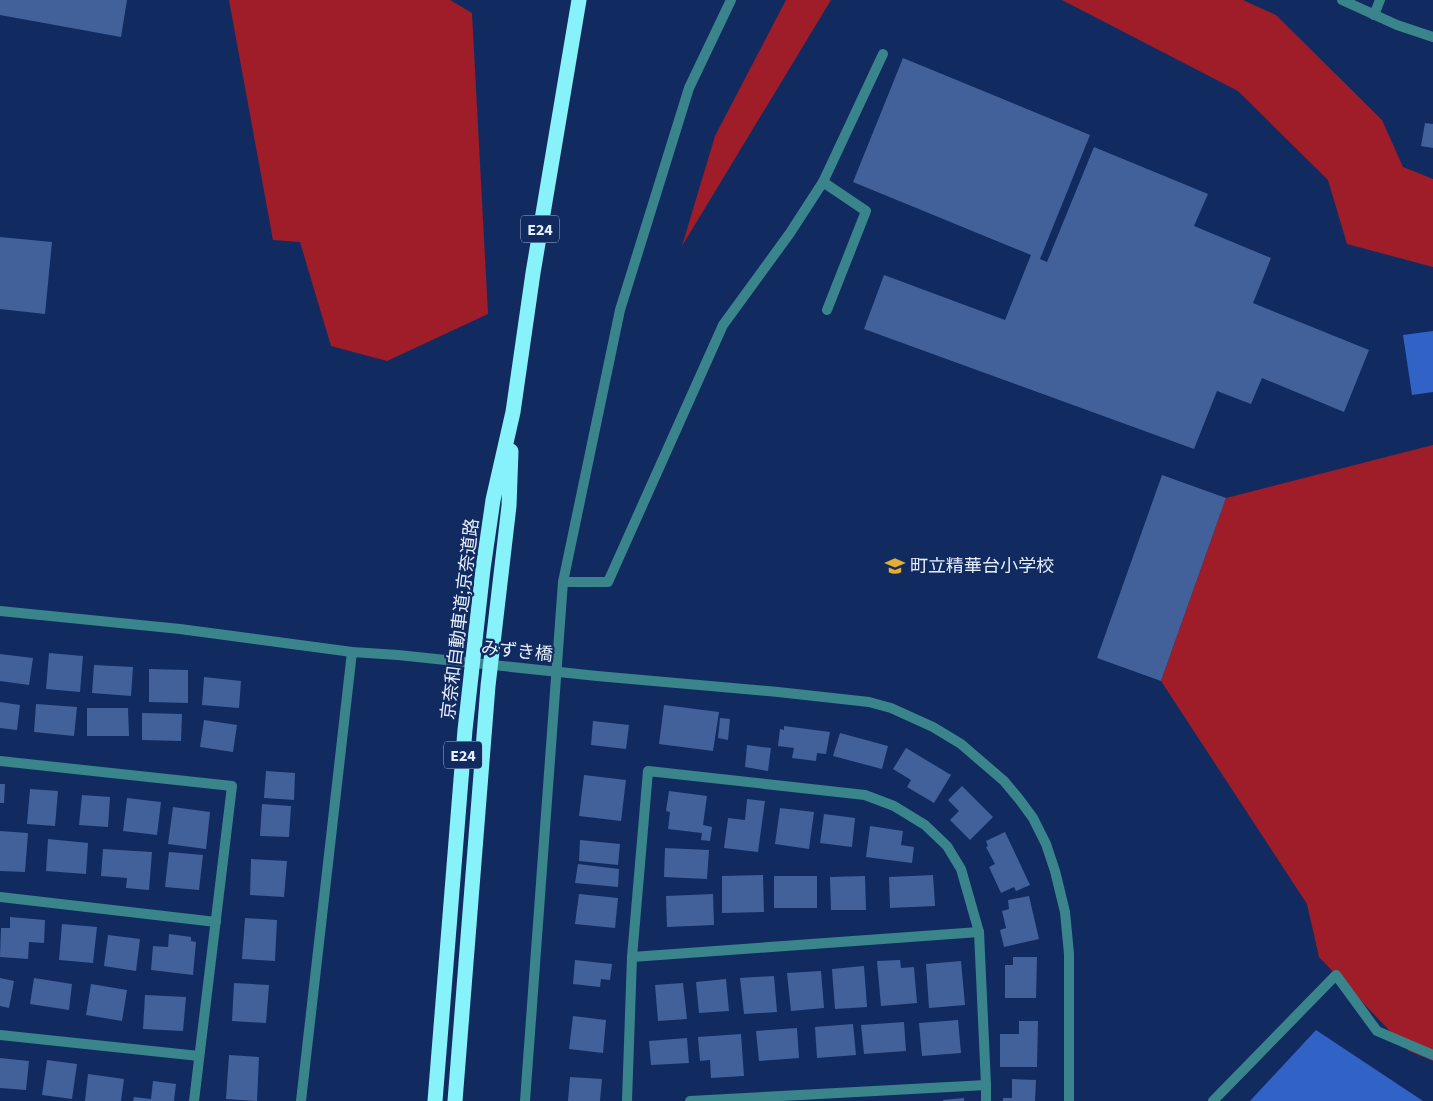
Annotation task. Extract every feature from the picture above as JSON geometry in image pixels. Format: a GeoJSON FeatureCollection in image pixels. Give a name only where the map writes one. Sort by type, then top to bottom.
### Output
{"type":"FeatureCollection","features":[{"type":"Feature","properties":{"kind":"highway","name":"京奈和自動車道;京奈道路"},"geometry":{"type":"LineString","coordinates":[[435,1101],[466,721],[484,569],[494,500],[513,412],[533,272],[579,0]]}},
{"type":"Feature","properties":{"kind":"highway","name":"京奈和自動車道;京奈道路"},"geometry":{"type":"LineString","coordinates":[[455,1101],[488,686],[509,506],[513,412]]}},
{"type":"Feature","properties":{"kind":"street"},"geometry":{"type":"LineString","coordinates":[[525,1101],[563,582],[620,310],[690,88],[731,0]]}},
{"type":"Feature","properties":{"kind":"street"},"geometry":{"type":"LineString","coordinates":[[1342,0],[1397,25],[1433,37]]}},
{"type":"Feature","properties":{"kind":"street"},"geometry":{"type":"LineString","coordinates":[[1374,15],[1380,0]]}},
{"type":"Feature","properties":{"kind":"street"},"geometry":{"type":"LineString","coordinates":[[563,582],[608,582],[723,325],[790,233],[823,182],[883,54]]}},
{"type":"Feature","properties":{"kind":"street"},"geometry":{"type":"LineString","coordinates":[[823,182],[866,211],[827,310]]}},
{"type":"Feature","properties":{"kind":"street","name":"みずき橋"},"geometry":{"type":"LineString","coordinates":[[0,611],[180,629],[352,652],[403,655],[869,702],[906,714],[933,727],[961,744],[987,765],[1009,787],[1032,818],[1046,844],[1061,891],[1069,954],[1069,1101]]}},
{"type":"Feature","properties":{"kind":"street"},"geometry":{"type":"LineString","coordinates":[[302,1101],[352,652]]}},
{"type":"Feature","properties":{"kind":"street"},"geometry":{"type":"LineString","coordinates":[[0,761],[232,786],[194,1101]]}},
{"type":"Feature","properties":{"kind":"street"},"geometry":{"type":"LineString","coordinates":[[626,1101],[632,957],[648,771],[865,794],[894,806],[925,825],[947,846],[961,869],[979,932],[986,1101]]}},
{"type":"Feature","properties":{"kind":"street"},"geometry":{"type":"LineString","coordinates":[[0,897],[216,922]]}},
{"type":"Feature","properties":{"kind":"street"},"geometry":{"type":"LineString","coordinates":[[632,957],[979,932]]}},
{"type":"Feature","properties":{"kind":"street"},"geometry":{"type":"LineString","coordinates":[[1213,1101],[1336,975],[1377,1031],[1433,1055]]}},
{"type":"Feature","properties":{"kind":"street"},"geometry":{"type":"LineString","coordinates":[[0,1035],[199,1056]]}},
{"type":"Feature","properties":{"kind":"street"},"geometry":{"type":"LineString","coordinates":[[690,1101],[986,1085]]}},
{"type":"Feature","properties":{"kind":"shaded area"},"geometry":{"type":"Polygon","coordinates":[[[229,0],[450,0],[472,13],[488,314],[387,361],[331,346],[300,242],[273,240],[229,0]]]}},
{"type":"Feature","properties":{"kind":"shaded area"},"geometry":{"type":"Polygon","coordinates":[[[786,0],[831,0],[682,246],[715,136],[786,0]]]}},
{"type":"Feature","properties":{"kind":"shaded area"},"geometry":{"type":"Polygon","coordinates":[[[1062,0],[1243,0],[1276,15],[1382,120],[1403,167],[1433,179],[1433,267],[1347,244],[1328,180],[1238,91],[1062,0]]]}},
{"type":"Feature","properties":{"kind":"shaded area"},"geometry":{"type":"Polygon","coordinates":[[[1433,445],[1433,1061],[1409,1051],[1319,957],[1307,904],[1161,681],[1226,498],[1433,445]]]}},
{"type":"Feature","properties":{"kind":"water"},"geometry":{"type":"Polygon","coordinates":[[[1433,331],[1433,392],[1412,395],[1403,335],[1433,331]]]}},
{"type":"Feature","properties":{"kind":"water"},"geometry":{"type":"Polygon","coordinates":[[[1316,1030],[1423,1101],[1250,1101],[1316,1030]]]}},
{"type":"Feature","properties":{"kind":"building"},"geometry":{"type":"Polygon","coordinates":[[[0,0],[127,0],[121,37],[0,15],[0,0]]]}},
{"type":"Feature","properties":{"kind":"building"},"geometry":{"type":"Polygon","coordinates":[[[903,58],[1090,135],[1040,259],[1047,262],[1094,147],[1208,194],[1194,226],[1271,258],[1253,303],[1369,350],[1344,412],[1262,378],[1251,404],[1217,391],[1194,449],[864,329],[884,275],[1005,320],[1031,255],[853,182],[903,58]]]}},
{"type":"Feature","properties":{"kind":"building"},"geometry":{"type":"Polygon","coordinates":[[[1425,123],[1433,124],[1433,148],[1421,146],[1425,123]]]}},
{"type":"Feature","properties":{"kind":"building"},"geometry":{"type":"Polygon","coordinates":[[[0,237],[52,242],[45,314],[0,309],[0,237]]]}},
{"type":"Feature","properties":{"kind":"building"},"geometry":{"type":"Polygon","coordinates":[[[1162,475],[1226,498],[1161,681],[1097,658],[1162,475]]]}},
{"type":"Feature","properties":{"kind":"building"},"geometry":{"type":"Polygon","coordinates":[[[49,653],[83,656],[80,692],[46,689],[49,653]]]}},
{"type":"Feature","properties":{"kind":"building"},"geometry":{"type":"Polygon","coordinates":[[[0,654],[33,658],[29,685],[0,681],[0,654]]]}},
{"type":"Feature","properties":{"kind":"building"},"geometry":{"type":"Polygon","coordinates":[[[94,665],[133,667],[131,696],[92,693],[94,665]]]}},
{"type":"Feature","properties":{"kind":"building"},"geometry":{"type":"Polygon","coordinates":[[[149,669],[188,670],[188,703],[149,702],[149,669]]]}},
{"type":"Feature","properties":{"kind":"building"},"geometry":{"type":"Polygon","coordinates":[[[204,677],[241,681],[239,708],[202,705],[204,677]]]}},
{"type":"Feature","properties":{"kind":"building"},"geometry":{"type":"Polygon","coordinates":[[[0,702],[20,705],[17,730],[0,728],[0,702]]]}},
{"type":"Feature","properties":{"kind":"building"},"geometry":{"type":"Polygon","coordinates":[[[36,704],[77,707],[74,736],[34,732],[36,704]]]}},
{"type":"Feature","properties":{"kind":"building"},"geometry":{"type":"Polygon","coordinates":[[[664,705],[719,712],[713,751],[659,744],[664,705]]]}},
{"type":"Feature","properties":{"kind":"building"},"geometry":{"type":"Polygon","coordinates":[[[87,708],[128,708],[129,736],[87,736],[87,708]]]}},
{"type":"Feature","properties":{"kind":"building"},"geometry":{"type":"Polygon","coordinates":[[[142,713],[182,714],[181,741],[142,740],[142,713]]]}},
{"type":"Feature","properties":{"kind":"building"},"geometry":{"type":"Polygon","coordinates":[[[720,718],[730,719],[728,740],[718,738],[720,718]]]}},
{"type":"Feature","properties":{"kind":"building"},"geometry":{"type":"Polygon","coordinates":[[[204,720],[237,725],[233,752],[200,747],[204,720]]]}},
{"type":"Feature","properties":{"kind":"building"},"geometry":{"type":"Polygon","coordinates":[[[593,721],[629,725],[626,749],[591,745],[593,721]]]}},
{"type":"Feature","properties":{"kind":"building"},"geometry":{"type":"Polygon","coordinates":[[[784,726],[830,732],[826,754],[817,753],[816,761],[792,758],[794,748],[778,746],[780,729],[784,730],[784,726]]]}},
{"type":"Feature","properties":{"kind":"building"},"geometry":{"type":"Polygon","coordinates":[[[840,733],[888,746],[882,769],[833,756],[840,733]]]}},
{"type":"Feature","properties":{"kind":"building"},"geometry":{"type":"Polygon","coordinates":[[[747,745],[771,748],[768,771],[745,767],[747,745]]]}},
{"type":"Feature","properties":{"kind":"building"},"geometry":{"type":"Polygon","coordinates":[[[906,748],[951,775],[934,803],[907,787],[911,780],[893,769],[906,748]]]}},
{"type":"Feature","properties":{"kind":"building"},"geometry":{"type":"Polygon","coordinates":[[[266,771],[295,773],[294,800],[264,798],[266,771]]]}},
{"type":"Feature","properties":{"kind":"building"},"geometry":{"type":"Polygon","coordinates":[[[584,775],[626,780],[621,821],[579,816],[584,775]]]}},
{"type":"Feature","properties":{"kind":"building"},"geometry":{"type":"Polygon","coordinates":[[[0,784],[5,784],[4,803],[0,803],[0,784]]]}},
{"type":"Feature","properties":{"kind":"building"},"geometry":{"type":"Polygon","coordinates":[[[962,786],[993,817],[970,840],[950,820],[959,811],[948,800],[962,786]]]}},
{"type":"Feature","properties":{"kind":"building"},"geometry":{"type":"Polygon","coordinates":[[[30,789],[58,791],[55,826],[27,824],[30,789]]]}},
{"type":"Feature","properties":{"kind":"building"},"geometry":{"type":"Polygon","coordinates":[[[669,791],[707,796],[703,825],[712,827],[710,841],[701,840],[702,833],[668,829],[670,812],[666,811],[669,791]]]}},
{"type":"Feature","properties":{"kind":"building"},"geometry":{"type":"Polygon","coordinates":[[[82,795],[110,797],[108,827],[79,825],[82,795]]]}},
{"type":"Feature","properties":{"kind":"building"},"geometry":{"type":"Polygon","coordinates":[[[127,798],[161,802],[157,835],[123,831],[127,798]]]}},
{"type":"Feature","properties":{"kind":"building"},"geometry":{"type":"Polygon","coordinates":[[[747,799],[765,801],[758,852],[724,848],[728,818],[745,820],[747,799]]]}},
{"type":"Feature","properties":{"kind":"building"},"geometry":{"type":"Polygon","coordinates":[[[262,804],[291,806],[289,837],[260,836],[262,804]]]}},
{"type":"Feature","properties":{"kind":"building"},"geometry":{"type":"Polygon","coordinates":[[[173,807],[210,812],[206,849],[168,844],[173,807]]]}},
{"type":"Feature","properties":{"kind":"building"},"geometry":{"type":"Polygon","coordinates":[[[780,808],[814,812],[809,849],[775,844],[780,808]]]}},
{"type":"Feature","properties":{"kind":"building"},"geometry":{"type":"Polygon","coordinates":[[[824,814],[855,818],[852,847],[820,843],[824,814]]]}},
{"type":"Feature","properties":{"kind":"building"},"geometry":{"type":"Polygon","coordinates":[[[870,826],[903,831],[901,845],[914,847],[912,863],[866,857],[870,826]]]}},
{"type":"Feature","properties":{"kind":"building"},"geometry":{"type":"Polygon","coordinates":[[[0,831],[28,833],[25,872],[0,871],[0,831]]]}},
{"type":"Feature","properties":{"kind":"building"},"geometry":{"type":"Polygon","coordinates":[[[1005,832],[1030,885],[1016,891],[1014,887],[1001,893],[989,867],[995,864],[986,847],[988,846],[986,841],[1005,832]]]}},
{"type":"Feature","properties":{"kind":"building"},"geometry":{"type":"Polygon","coordinates":[[[48,839],[88,843],[86,874],[46,871],[48,839]]]}},
{"type":"Feature","properties":{"kind":"building"},"geometry":{"type":"Polygon","coordinates":[[[580,840],[620,844],[618,865],[579,861],[580,840]]]}},
{"type":"Feature","properties":{"kind":"building"},"geometry":{"type":"Polygon","coordinates":[[[665,848],[709,850],[707,879],[664,877],[665,848]]]}},
{"type":"Feature","properties":{"kind":"building"},"geometry":{"type":"Polygon","coordinates":[[[103,849],[152,852],[149,890],[126,888],[127,878],[101,876],[103,849]]]}},
{"type":"Feature","properties":{"kind":"building"},"geometry":{"type":"Polygon","coordinates":[[[169,852],[203,855],[199,890],[165,887],[169,852]]]}},
{"type":"Feature","properties":{"kind":"building"},"geometry":{"type":"Polygon","coordinates":[[[251,859],[287,861],[284,897],[250,895],[251,859]]]}},
{"type":"Feature","properties":{"kind":"building"},"geometry":{"type":"Polygon","coordinates":[[[578,864],[619,869],[618,887],[575,883],[578,864]]]}},
{"type":"Feature","properties":{"kind":"building"},"geometry":{"type":"Polygon","coordinates":[[[763,875],[764,912],[722,913],[722,876],[763,875]]]}},
{"type":"Feature","properties":{"kind":"building"},"geometry":{"type":"Polygon","coordinates":[[[933,875],[935,906],[890,908],[889,877],[933,875]]]}},
{"type":"Feature","properties":{"kind":"building"},"geometry":{"type":"Polygon","coordinates":[[[774,876],[817,876],[817,908],[774,908],[774,876]]]}},
{"type":"Feature","properties":{"kind":"building"},"geometry":{"type":"Polygon","coordinates":[[[865,876],[866,910],[831,910],[830,877],[865,876]]]}},
{"type":"Feature","properties":{"kind":"building"},"geometry":{"type":"Polygon","coordinates":[[[579,894],[618,898],[615,928],[575,924],[579,894]]]}},
{"type":"Feature","properties":{"kind":"building"},"geometry":{"type":"Polygon","coordinates":[[[713,894],[714,925],[667,927],[666,896],[713,894]]]}},
{"type":"Feature","properties":{"kind":"building"},"geometry":{"type":"Polygon","coordinates":[[[1029,896],[1039,939],[1004,947],[1000,930],[1006,928],[1002,911],[1009,909],[1008,900],[1029,896]]]}},
{"type":"Feature","properties":{"kind":"building"},"geometry":{"type":"Polygon","coordinates":[[[10,917],[45,920],[44,943],[29,942],[28,959],[0,957],[1,928],[10,928],[10,917]]]}},
{"type":"Feature","properties":{"kind":"building"},"geometry":{"type":"Polygon","coordinates":[[[245,918],[277,920],[275,961],[242,959],[245,918]]]}},
{"type":"Feature","properties":{"kind":"building"},"geometry":{"type":"Polygon","coordinates":[[[62,924],[97,927],[93,963],[59,960],[62,924]]]}},
{"type":"Feature","properties":{"kind":"building"},"geometry":{"type":"Polygon","coordinates":[[[169,934],[191,937],[191,941],[196,942],[193,975],[151,970],[153,946],[168,947],[169,934]]]}},
{"type":"Feature","properties":{"kind":"building"},"geometry":{"type":"Polygon","coordinates":[[[108,935],[140,939],[136,971],[104,966],[108,935]]]}},
{"type":"Feature","properties":{"kind":"building"},"geometry":{"type":"Polygon","coordinates":[[[1013,957],[1037,957],[1036,998],[1005,998],[1005,965],[1013,965],[1013,957]]]}},
{"type":"Feature","properties":{"kind":"building"},"geometry":{"type":"Polygon","coordinates":[[[575,960],[612,964],[610,980],[601,979],[600,987],[573,984],[575,960]]]}},
{"type":"Feature","properties":{"kind":"building"},"geometry":{"type":"Polygon","coordinates":[[[900,960],[901,968],[914,967],[917,1003],[881,1006],[877,961],[900,960]]]}},
{"type":"Feature","properties":{"kind":"building"},"geometry":{"type":"Polygon","coordinates":[[[961,961],[965,1005],[929,1008],[926,964],[961,961]]]}},
{"type":"Feature","properties":{"kind":"building"},"geometry":{"type":"Polygon","coordinates":[[[864,966],[867,1007],[835,1009],[832,969],[864,966]]]}},
{"type":"Feature","properties":{"kind":"building"},"geometry":{"type":"Polygon","coordinates":[[[821,971],[824,1008],[791,1011],[787,973],[821,971]]]}},
{"type":"Feature","properties":{"kind":"building"},"geometry":{"type":"Polygon","coordinates":[[[774,976],[777,1012],[744,1014],[740,978],[774,976]]]}},
{"type":"Feature","properties":{"kind":"building"},"geometry":{"type":"Polygon","coordinates":[[[0,978],[14,981],[9,1008],[0,1006],[0,978]]]}},
{"type":"Feature","properties":{"kind":"building"},"geometry":{"type":"Polygon","coordinates":[[[34,978],[72,984],[69,1010],[30,1004],[34,978]]]}},
{"type":"Feature","properties":{"kind":"building"},"geometry":{"type":"Polygon","coordinates":[[[726,979],[729,1011],[699,1013],[696,982],[726,979]]]}},
{"type":"Feature","properties":{"kind":"building"},"geometry":{"type":"Polygon","coordinates":[[[234,983],[269,985],[266,1023],[232,1021],[234,983]]]}},
{"type":"Feature","properties":{"kind":"building"},"geometry":{"type":"Polygon","coordinates":[[[683,983],[687,1019],[658,1021],[655,985],[683,983]]]}},
{"type":"Feature","properties":{"kind":"building"},"geometry":{"type":"Polygon","coordinates":[[[91,984],[127,990],[122,1021],[86,1015],[91,984]]]}},
{"type":"Feature","properties":{"kind":"building"},"geometry":{"type":"Polygon","coordinates":[[[145,995],[186,997],[183,1031],[143,1029],[145,995]]]}},
{"type":"Feature","properties":{"kind":"building"},"geometry":{"type":"Polygon","coordinates":[[[573,1016],[606,1020],[603,1053],[569,1049],[573,1016]]]}},
{"type":"Feature","properties":{"kind":"building"},"geometry":{"type":"Polygon","coordinates":[[[958,1020],[961,1053],[922,1056],[919,1023],[958,1020]]]}},
{"type":"Feature","properties":{"kind":"building"},"geometry":{"type":"Polygon","coordinates":[[[1019,1021],[1038,1021],[1037,1067],[1000,1067],[1000,1034],[1019,1034],[1019,1021]]]}},
{"type":"Feature","properties":{"kind":"building"},"geometry":{"type":"Polygon","coordinates":[[[904,1022],[906,1051],[864,1054],[861,1025],[904,1022]]]}},
{"type":"Feature","properties":{"kind":"building"},"geometry":{"type":"Polygon","coordinates":[[[853,1024],[856,1055],[817,1058],[815,1027],[853,1024]]]}},
{"type":"Feature","properties":{"kind":"building"},"geometry":{"type":"Polygon","coordinates":[[[797,1028],[799,1058],[759,1061],[756,1031],[797,1028]]]}},
{"type":"Feature","properties":{"kind":"building"},"geometry":{"type":"Polygon","coordinates":[[[741,1034],[744,1076],[711,1078],[710,1060],[700,1061],[698,1037],[741,1034]]]}},
{"type":"Feature","properties":{"kind":"building"},"geometry":{"type":"Polygon","coordinates":[[[687,1038],[689,1063],[651,1065],[649,1041],[687,1038]]]}},
{"type":"Feature","properties":{"kind":"building"},"geometry":{"type":"Polygon","coordinates":[[[229,1055],[259,1057],[257,1101],[226,1099],[229,1055]]]}},
{"type":"Feature","properties":{"kind":"building"},"geometry":{"type":"Polygon","coordinates":[[[0,1058],[29,1061],[26,1090],[0,1088],[0,1058]]]}},
{"type":"Feature","properties":{"kind":"building"},"geometry":{"type":"Polygon","coordinates":[[[47,1060],[77,1064],[72,1099],[42,1095],[47,1060]]]}},
{"type":"Feature","properties":{"kind":"building"},"geometry":{"type":"Polygon","coordinates":[[[88,1074],[124,1079],[121,1101],[85,1101],[88,1074]]]}},
{"type":"Feature","properties":{"kind":"building"},"geometry":{"type":"Polygon","coordinates":[[[570,1077],[602,1079],[600,1101],[568,1101],[570,1077]]]}},
{"type":"Feature","properties":{"kind":"building"},"geometry":{"type":"Polygon","coordinates":[[[1012,1079],[1036,1080],[1035,1101],[1003,1101],[1003,1098],[1012,1098],[1012,1079]]]}},
{"type":"Feature","properties":{"kind":"building"},"geometry":{"type":"Polygon","coordinates":[[[153,1081],[176,1084],[174,1101],[133,1101],[134,1097],[151,1099],[153,1081]]]}},
{"type":"Feature","properties":{"kind":"building"},"geometry":{"type":"Polygon","coordinates":[[[964,1098],[964,1101],[943,1101],[943,1100],[964,1098]]]}},
{"type":"Feature","properties":{"kind":"place","name":"町立精華台小学校"},"geometry":{"type":"Point","coordinates":[895,566]}}]}
